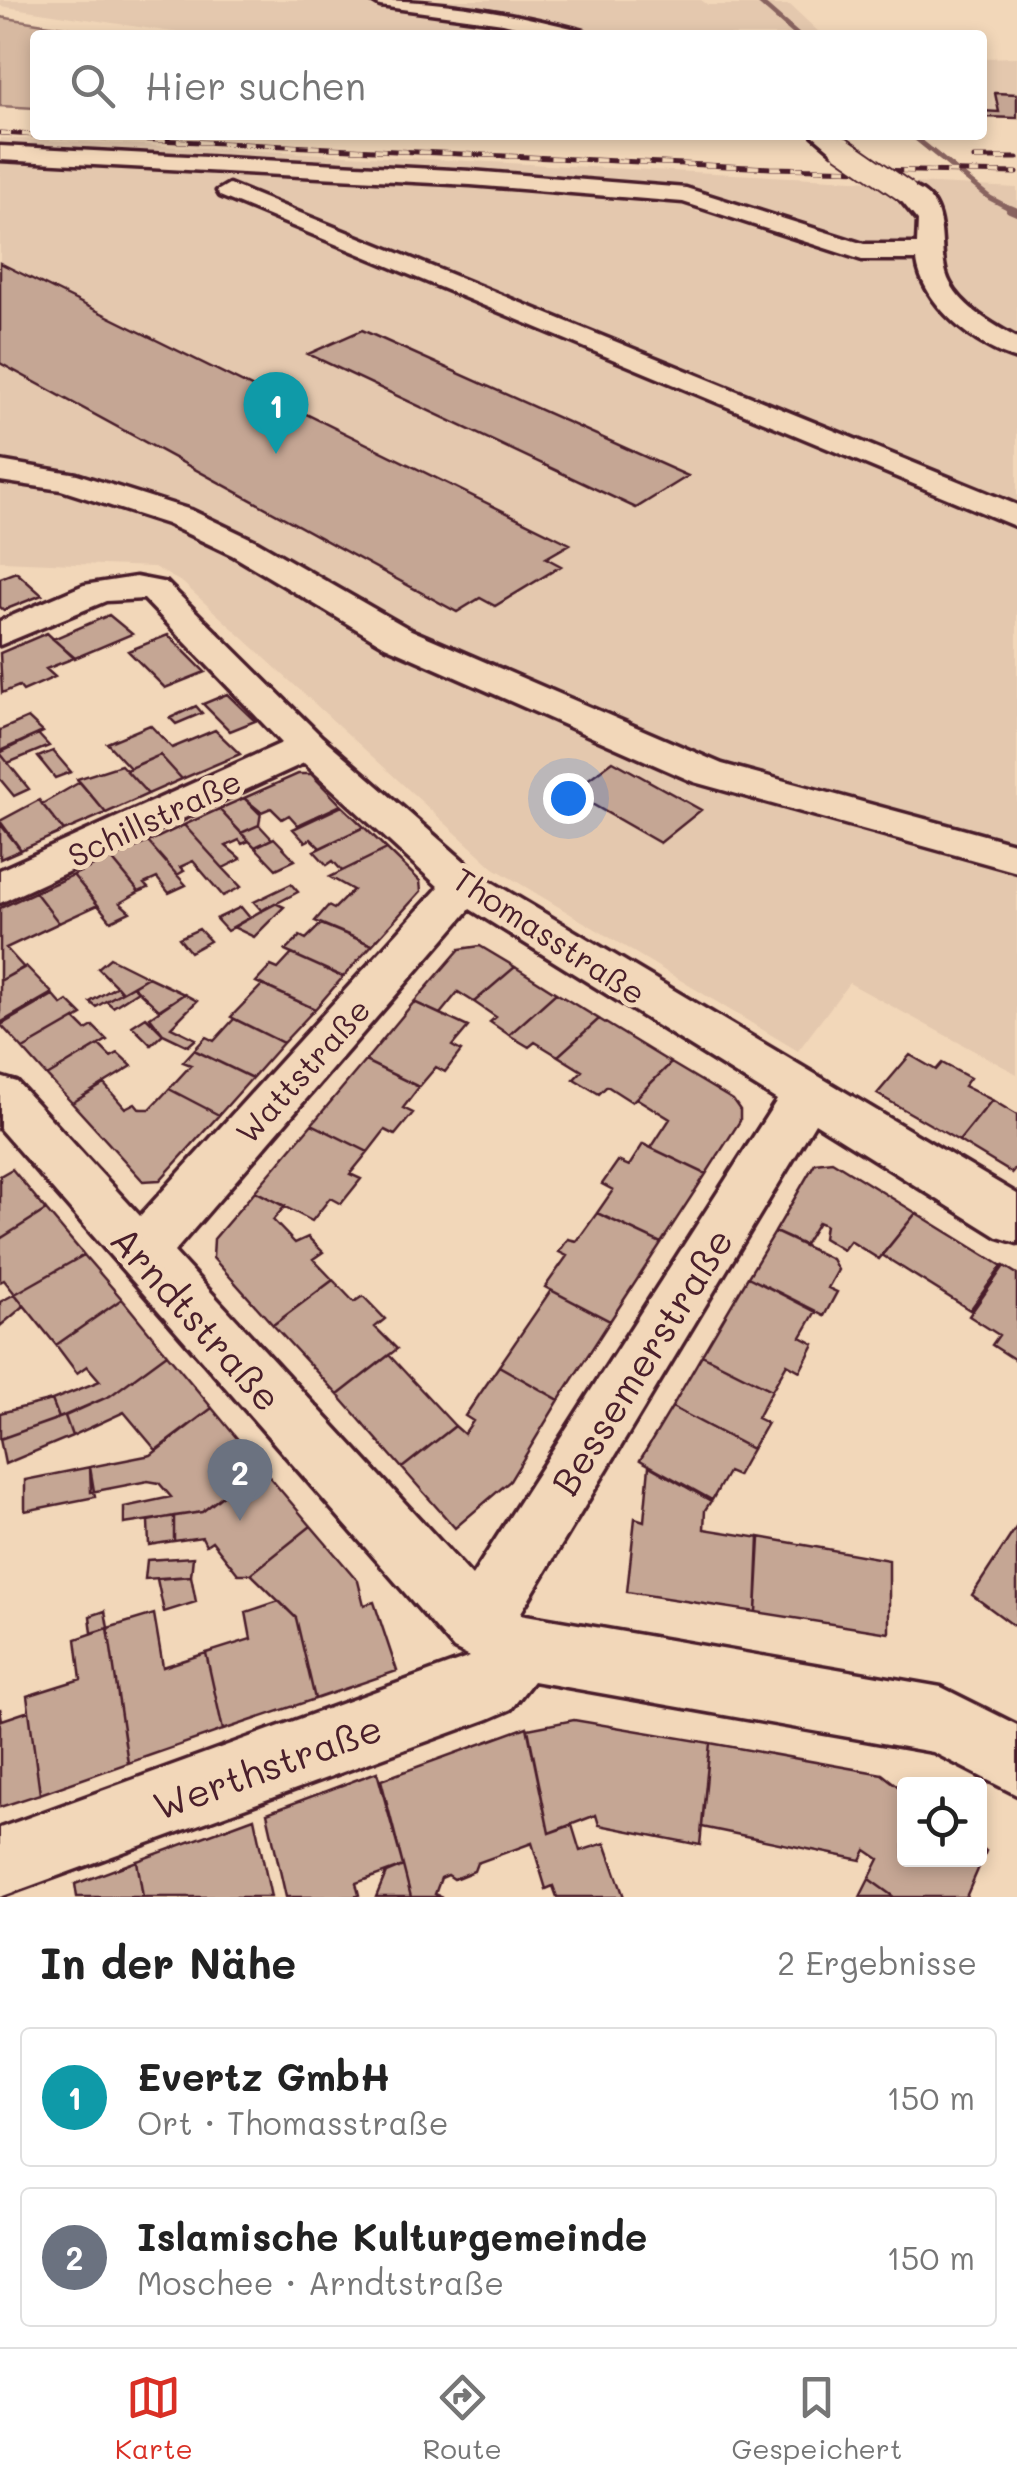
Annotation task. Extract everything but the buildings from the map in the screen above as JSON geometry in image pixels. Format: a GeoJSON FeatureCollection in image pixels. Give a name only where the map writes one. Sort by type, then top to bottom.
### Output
{"type":"FeatureCollection","features":[{"type":"Feature","properties":{"kind":"street"},"geometry":{"type":"LineString","coordinates":[[380,0],[503,17],[556,30]]}},
{"type":"Feature","properties":{"kind":"street"},"geometry":{"type":"LineString","coordinates":[[832,141],[927,210],[932,222],[930,266],[937,286],[966,315],[1017,350]]}},
{"type":"Feature","properties":{"kind":"street"},"geometry":{"type":"LineString","coordinates":[[0,153],[471,178],[686,195],[862,252],[932,252]]}},
{"type":"Feature","properties":{"kind":"street"},"geometry":{"type":"LineString","coordinates":[[229,191],[1017,517]]}},
{"type":"Feature","properties":{"kind":"street"},"geometry":{"type":"LineString","coordinates":[[0,471],[66,481],[179,517],[244,548],[398,638],[708,772],[1017,858]]}},
{"type":"Feature","properties":{"kind":"street","name":"Thomasstraße"},"geometry":{"type":"LineString","coordinates":[[0,634],[110,588],[135,584],[155,590],[308,746],[466,886],[1017,1221]]}},
{"type":"Feature","properties":{"kind":"street","name":"Schillstraße"},"geometry":{"type":"LineString","coordinates":[[0,888],[308,746]]}},
{"type":"Feature","properties":{"kind":"street","name":"Wattstraße"},"geometry":{"type":"LineString","coordinates":[[139,1254],[466,886]]}},
{"type":"Feature","properties":{"kind":"street","name":"Bessemerstraße"},"geometry":{"type":"LineString","coordinates":[[498,1637],[807,1094]]}},
{"type":"Feature","properties":{"kind":"street","name":"Arndtstraße"},"geometry":{"type":"LineString","coordinates":[[0,1096],[139,1254],[498,1637]]}},
{"type":"Feature","properties":{"kind":"street"},"geometry":{"type":"LineString","coordinates":[[498,1637],[941,1720],[1017,1762]]}},
{"type":"Feature","properties":{"kind":"street","name":"Werthstraße"},"geometry":{"type":"LineString","coordinates":[[0,1863],[488,1686],[498,1637]]}},
{"type":"Feature","properties":{"kind":"shaded area"},"geometry":{"type":"Polygon","coordinates":[[[0,0],[701,0],[708,5],[790,5],[817,30],[159,30],[0,6],[0,0]]]}},
{"type":"Feature","properties":{"kind":"shaded area"},"geometry":{"type":"Polygon","coordinates":[[[0,17],[82,30],[30,30],[30,108],[0,106],[0,17]]]}},
{"type":"Feature","properties":{"kind":"shaded area"},"geometry":{"type":"Polygon","coordinates":[[[1017,57],[1017,119],[987,117],[987,58],[1017,57]]]}},
{"type":"Feature","properties":{"kind":"shaded area"},"geometry":{"type":"Polygon","coordinates":[[[0,138],[1017,188],[1017,1074],[849,983],[798,1051],[494,868],[183,583],[154,567],[0,561],[0,138]]]}},
{"type":"Feature","properties":{"kind":"waterway"},"geometry":{"type":"LineString","coordinates":[[757,0],[791,30]]}},
{"type":"Feature","properties":{"kind":"waterway"},"geometry":{"type":"LineString","coordinates":[[918,140],[990,198],[1015,211]]}},
{"type":"Feature","properties":{"kind":"waterway"},"geometry":{"type":"LineString","coordinates":[[1010,209],[1017,212]]}},
{"type":"Feature","properties":{"kind":"railway"},"geometry":{"type":"LineString","coordinates":[[0,133],[30,135]]}},
{"type":"Feature","properties":{"kind":"railway"},"geometry":{"type":"LineString","coordinates":[[155,140],[771,168],[1017,173]]}},
{"type":"Feature","properties":{"kind":"railway"},"geometry":{"type":"LineString","coordinates":[[974,158],[1017,158]]}},
{"type":"Feature","properties":{"kind":"place","name":"Evertz GmbH"},"geometry":{"type":"Point","coordinates":[276,454]}},
{"type":"Feature","properties":{"kind":"place","name":"Islamische Kulturgemeinde"},"geometry":{"type":"Point","coordinates":[240,1521]}}]}
